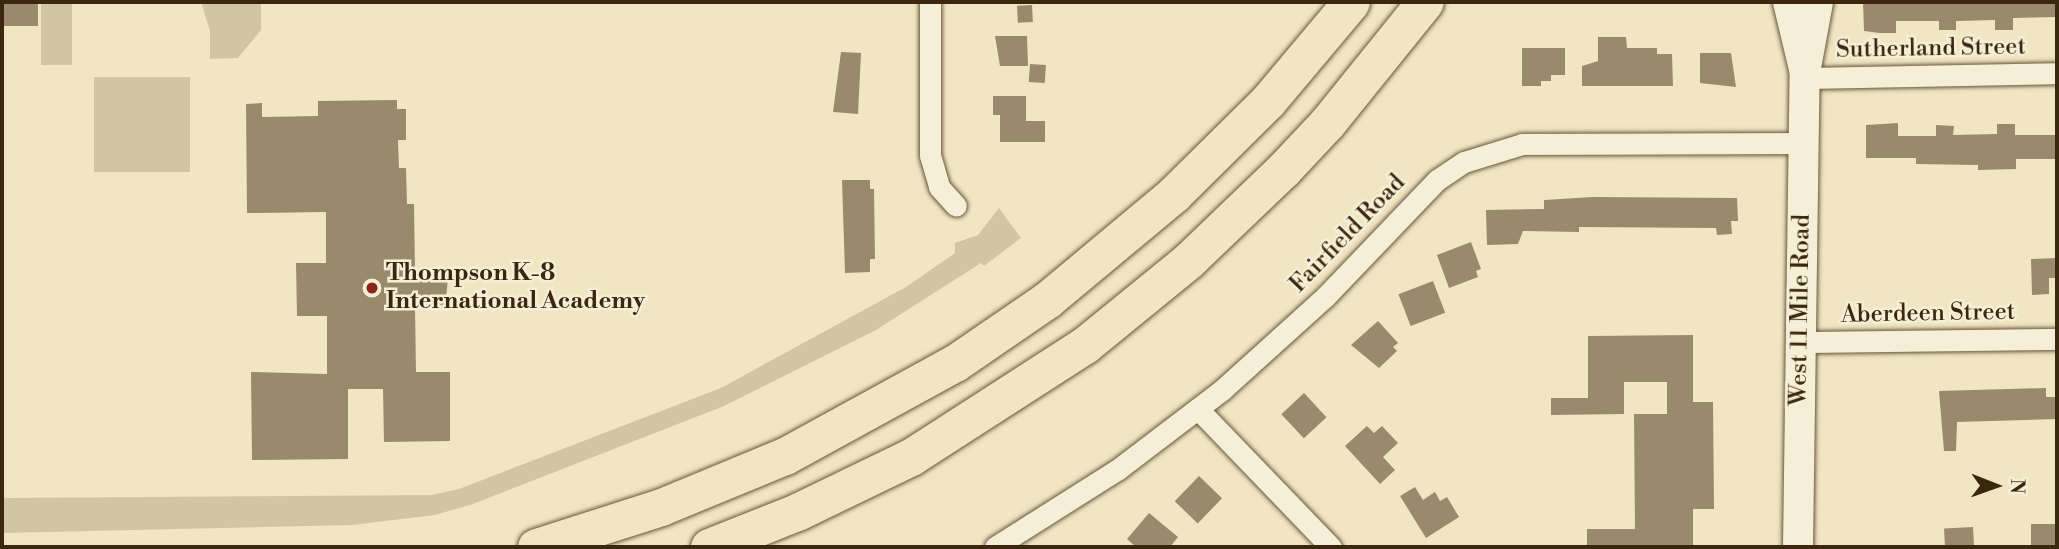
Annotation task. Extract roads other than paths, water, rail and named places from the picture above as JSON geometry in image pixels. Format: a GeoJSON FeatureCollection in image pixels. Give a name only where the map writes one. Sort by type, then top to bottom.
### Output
{"type":"FeatureCollection","features":[{"type":"Feature","properties":{"kind":"highway"},"geometry":{"type":"LineString","coordinates":[[536,547],[661,507],[785,456],[955,363],[1056,293],[1174,194],[1268,101],[1351,2]]}},
{"type":"Feature","properties":{"kind":"highway"},"geometry":{"type":"LineString","coordinates":[[709,547],[797,512],[911,457],[1085,345],[1246,208],[1328,122],[1425,2]]}},
{"type":"Feature","properties":{"kind":"main road","name":"West 11 Mile Road"},"geometry":{"type":"LineString","coordinates":[[1788,2],[1805,75]]}},
{"type":"Feature","properties":{"kind":"main road","name":"West 11 Mile Road"},"geometry":{"type":"LineString","coordinates":[[1798,547],[1805,75],[1818,2]]}},
{"type":"Feature","properties":{"kind":"street"},"geometry":{"type":"LineString","coordinates":[[930,2],[930,155],[939,187],[956,206]]}},
{"type":"Feature","properties":{"kind":"street","name":"Sutherland Street"},"geometry":{"type":"LineString","coordinates":[[1805,75],[2057,73]]}},
{"type":"Feature","properties":{"kind":"street","name":"Fairfield Road"},"geometry":{"type":"LineString","coordinates":[[995,547],[1117,470],[1198,409],[1325,297],[1437,180],[1482,154],[1550,143],[1804,143]]}},
{"type":"Feature","properties":{"kind":"street","name":"Aberdeen Street"},"geometry":{"type":"LineString","coordinates":[[1800,342],[2057,338]]}},
{"type":"Feature","properties":{"kind":"street"},"geometry":{"type":"LineString","coordinates":[[1198,409],[1331,547]]}},
{"type":"Feature","properties":{"kind":"place","name":"Thompson K-8 International Academy"},"geometry":{"type":"Point","coordinates":[372,288]}}]}
